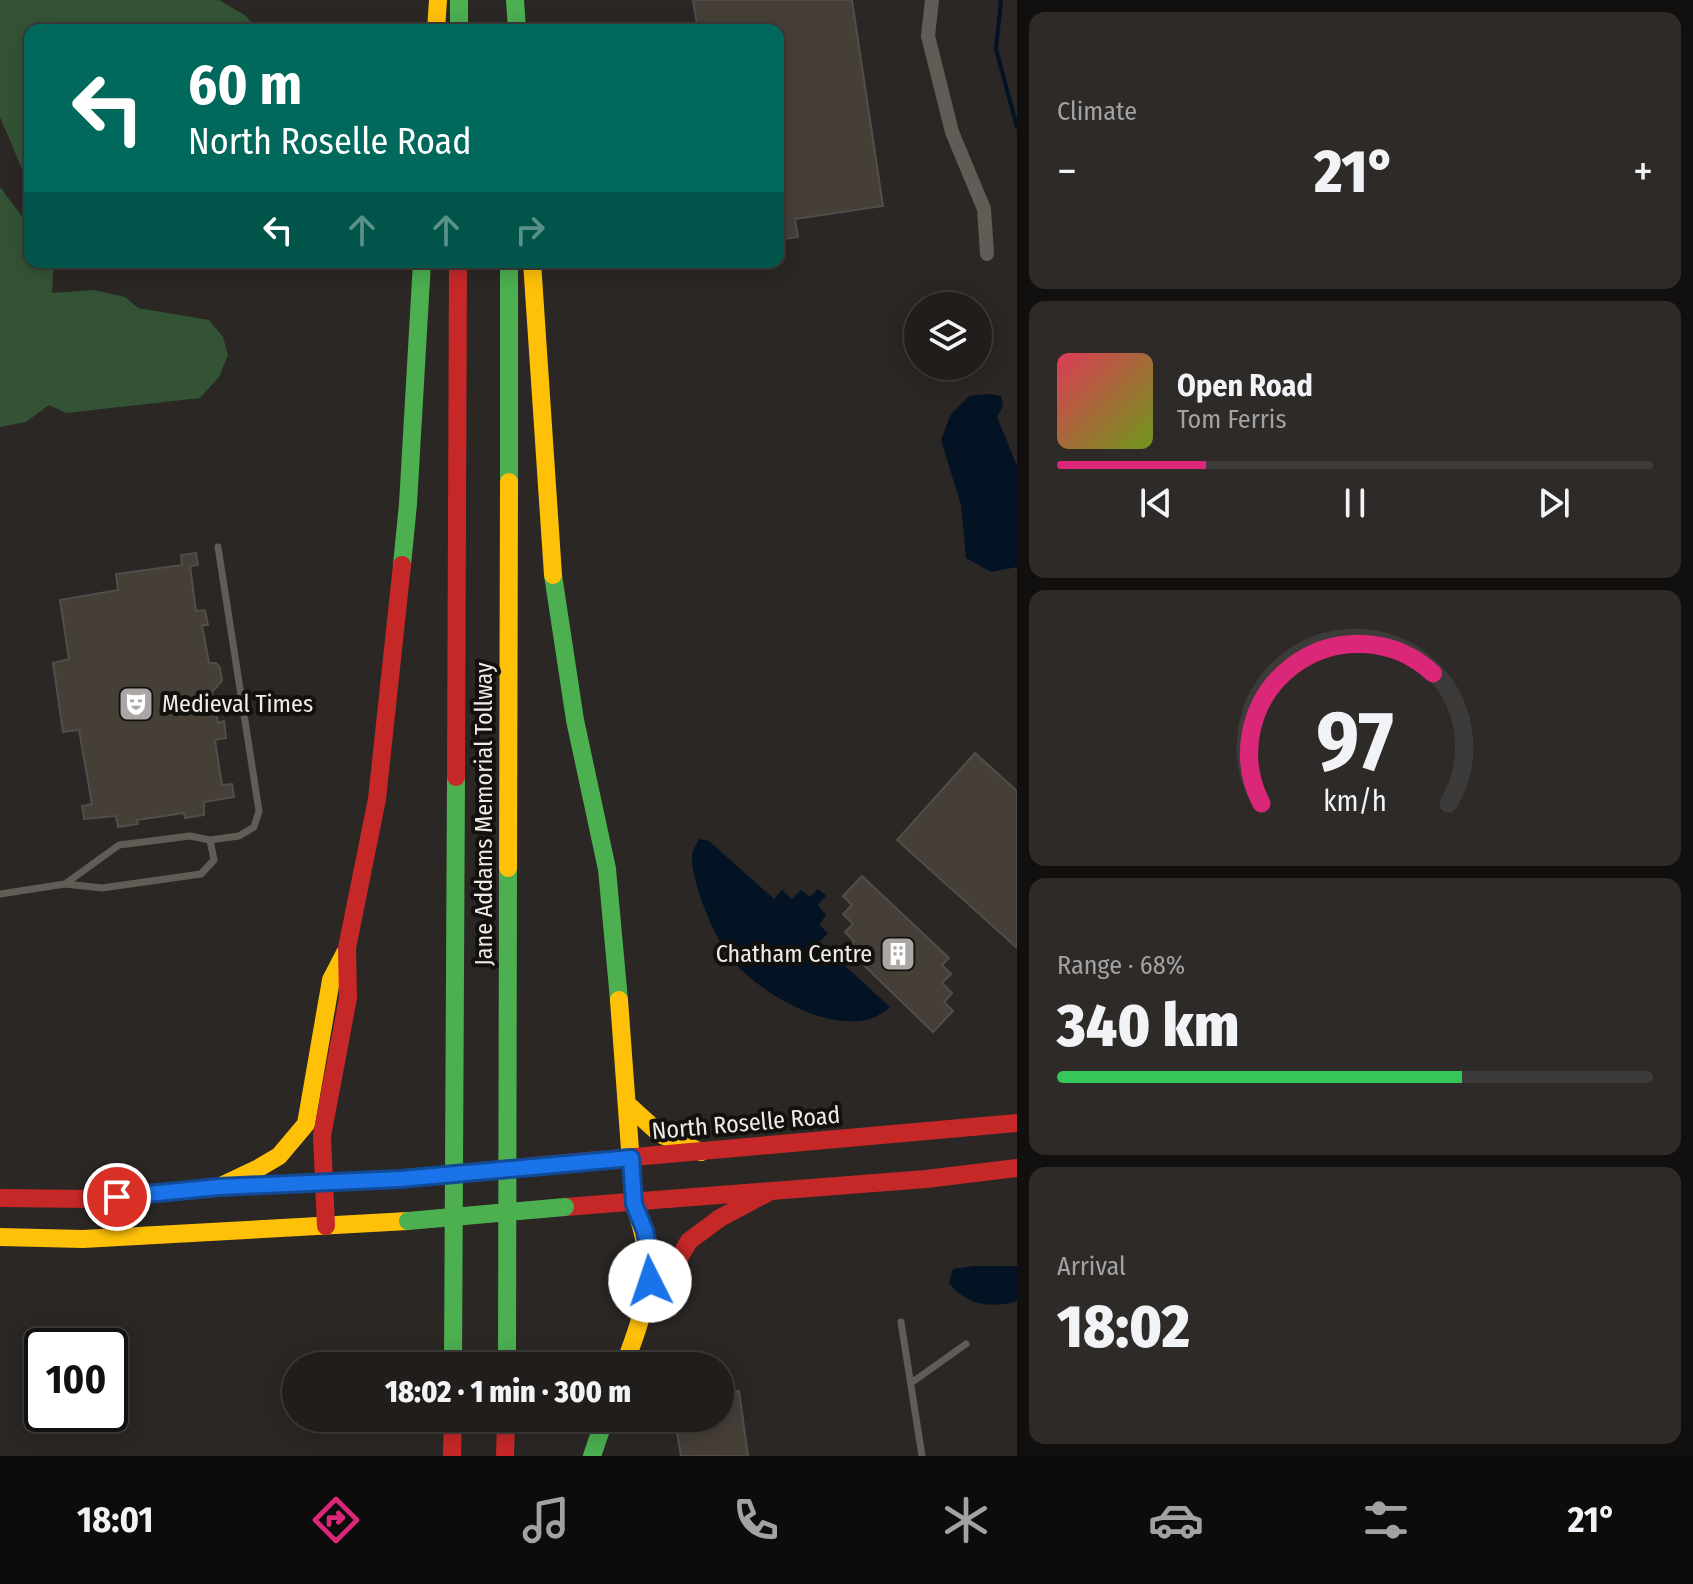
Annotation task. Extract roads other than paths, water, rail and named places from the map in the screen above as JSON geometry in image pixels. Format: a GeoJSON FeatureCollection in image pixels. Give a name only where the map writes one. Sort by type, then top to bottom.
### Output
{"type":"FeatureCollection","features":[{"type":"Feature","properties":{"kind":"main road"},"geometry":{"type":"LineString","coordinates":[[436,24],[438,0]]}},
{"type":"Feature","properties":{"kind":"main road"},"geometry":{"type":"LineString","coordinates":[[459,0],[459,24]]}},
{"type":"Feature","properties":{"kind":"main road"},"geometry":{"type":"LineString","coordinates":[[510,24],[512,0]]}},
{"type":"Feature","properties":{"kind":"main road"},"geometry":{"type":"LineString","coordinates":[[512,0],[516,24]]}},
{"type":"Feature","properties":{"kind":"main road"},"geometry":{"type":"LineString","coordinates":[[326,1226],[322,1136],[348,998],[347,948],[377,799],[408,504],[422,268]]}},
{"type":"Feature","properties":{"kind":"main road","name":"Jane Addams Memorial Tollway"},"geometry":{"type":"LineString","coordinates":[[453,1352],[458,268]]}},
{"type":"Feature","properties":{"kind":"main road","name":"Jane Addams Memorial Tollway"},"geometry":{"type":"LineString","coordinates":[[507,1352],[509,268]]}},
{"type":"Feature","properties":{"kind":"main road"},"geometry":{"type":"LineString","coordinates":[[532,268],[554,594],[581,749],[607,869],[634,1204],[645,1231],[650,1259],[650,1281],[629,1352]]}},
{"type":"Feature","properties":{"kind":"main road"},"geometry":{"type":"LineString","coordinates":[[219,1187],[282,1155],[296,1141],[306,1124],[331,980],[347,948]]}},
{"type":"Feature","properties":{"kind":"main road"},"geometry":{"type":"LineString","coordinates":[[627,1104],[650,1130],[701,1152]]}},
{"type":"Feature","properties":{"kind":"main road","name":"North Roselle Road"},"geometry":{"type":"LineString","coordinates":[[0,1198],[89,1199],[219,1187],[400,1179],[1017,1123]]}},
{"type":"Feature","properties":{"kind":"main road"},"geometry":{"type":"LineString","coordinates":[[0,1237],[83,1239],[408,1221],[634,1204],[1017,1168]]}},
{"type":"Feature","properties":{"kind":"main road"},"geometry":{"type":"LineString","coordinates":[[639,1326],[689,1241],[720,1218],[769,1192]]}},
{"type":"Feature","properties":{"kind":"main road"},"geometry":{"type":"LineString","coordinates":[[452,1456],[453,1432]]}},
{"type":"Feature","properties":{"kind":"main road"},"geometry":{"type":"LineString","coordinates":[[505,1456],[506,1432]]}},
{"type":"Feature","properties":{"kind":"main road"},"geometry":{"type":"LineString","coordinates":[[592,1456],[600,1432]]}},
{"type":"Feature","properties":{"kind":"street"},"geometry":{"type":"LineString","coordinates":[[932,0],[928,36],[952,132],[984,209],[987,254]]}},
{"type":"Feature","properties":{"kind":"lane"},"geometry":{"type":"LineString","coordinates":[[65,884],[119,845],[190,836],[210,840],[239,836],[254,827],[259,811],[218,547]]}},
{"type":"Feature","properties":{"kind":"lane"},"geometry":{"type":"LineString","coordinates":[[0,894],[65,884],[102,888],[201,874],[214,860],[210,840]]}},
{"type":"Feature","properties":{"kind":"lane"},"geometry":{"type":"LineString","coordinates":[[901,1322],[922,1456]]}},
{"type":"Feature","properties":{"kind":"lane"},"geometry":{"type":"LineString","coordinates":[[911,1383],[966,1344]]}},
{"type":"Feature","properties":{"kind":"water"},"geometry":{"type":"Polygon","coordinates":[[[969,396],[1001,396],[1003,406],[997,417],[1017,466],[1017,567],[991,572],[966,558],[961,505],[941,440],[951,414],[969,396]]]}},
{"type":"Feature","properties":{"kind":"water"},"geometry":{"type":"Polygon","coordinates":[[[699,839],[709,841],[774,899],[782,890],[792,899],[801,890],[810,897],[818,889],[826,896],[818,905],[826,915],[819,925],[828,933],[819,942],[890,1007],[873,1018],[852,1021],[830,1019],[784,1001],[745,974],[725,951],[705,910],[695,880],[692,856],[699,839]]]}},
{"type":"Feature","properties":{"kind":"water"},"geometry":{"type":"Polygon","coordinates":[[[1017,1266],[1017,1301],[998,1305],[980,1303],[963,1296],[949,1283],[953,1269],[1017,1266]]]}},
{"type":"Feature","properties":{"kind":"waterway"},"geometry":{"type":"LineString","coordinates":[[1001,0],[996,49],[1017,127]]}},
{"type":"Feature","properties":{"kind":"place","name":"Medieval Times"},"geometry":{"type":"Point","coordinates":[136,704]}},
{"type":"Feature","properties":{"kind":"place","name":"Chatham Centre"},"geometry":{"type":"Point","coordinates":[898,954]}}]}
